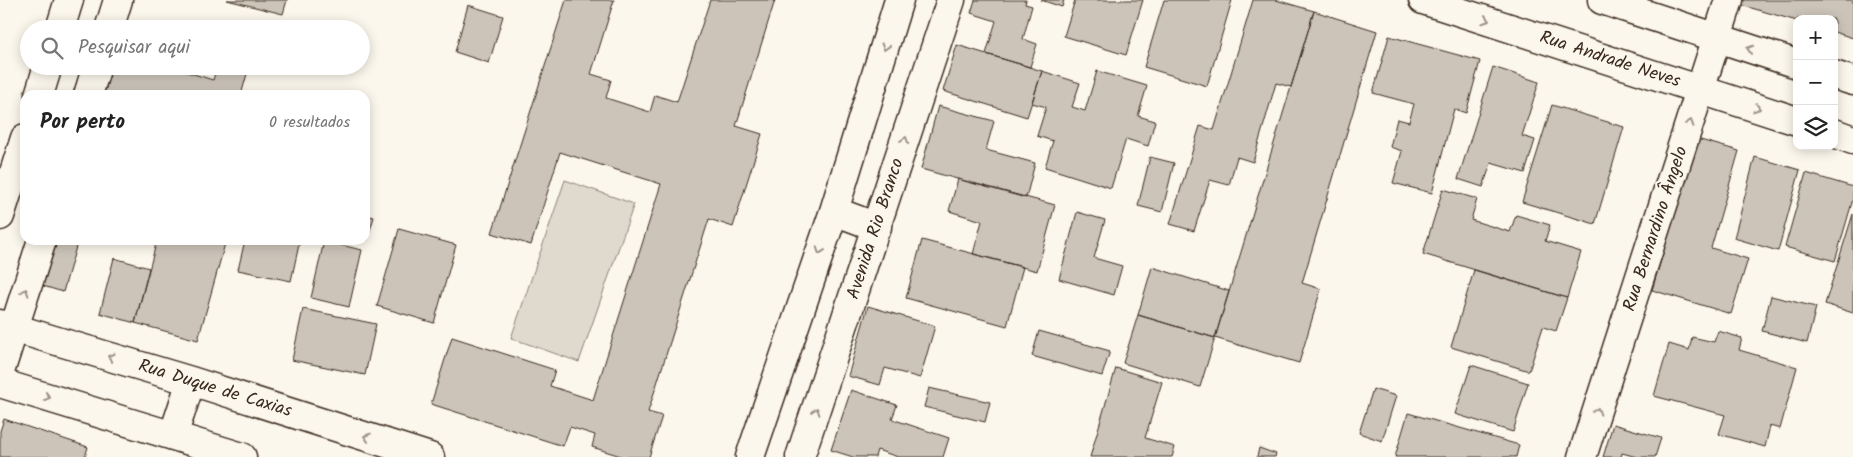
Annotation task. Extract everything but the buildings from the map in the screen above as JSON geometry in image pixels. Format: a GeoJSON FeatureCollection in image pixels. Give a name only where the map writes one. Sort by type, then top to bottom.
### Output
{"type":"FeatureCollection","features":[{"type":"Feature","properties":{"kind":"street"},"geometry":{"type":"LineString","coordinates":[[63,20],[69,0]]}},
{"type":"Feature","properties":{"kind":"street"},"geometry":{"type":"LineString","coordinates":[[112,20],[118,0]]}},
{"type":"Feature","properties":{"kind":"street"},"geometry":{"type":"LineString","coordinates":[[750,457],[834,211],[899,0]]}},
{"type":"Feature","properties":{"kind":"street","name":"Avenida Rio Branco"},"geometry":{"type":"LineString","coordinates":[[800,457],[951,0]]}},
{"type":"Feature","properties":{"kind":"street","name":"Rua Andrade Neves"},"geometry":{"type":"LineString","coordinates":[[1423,0],[1793,120]]}},
{"type":"Feature","properties":{"kind":"street"},"geometry":{"type":"LineString","coordinates":[[1602,0],[1793,63]]}},
{"type":"Feature","properties":{"kind":"street","name":"Rua Bernardino Ângelo"},"geometry":{"type":"LineString","coordinates":[[1582,457],[1729,0]]}},
{"type":"Feature","properties":{"kind":"street"},"geometry":{"type":"LineString","coordinates":[[41,90],[45,75]]}},
{"type":"Feature","properties":{"kind":"street"},"geometry":{"type":"LineString","coordinates":[[90,90],[94,75]]}},
{"type":"Feature","properties":{"kind":"street"},"geometry":{"type":"LineString","coordinates":[[1838,77],[1853,82]]}},
{"type":"Feature","properties":{"kind":"street"},"geometry":{"type":"LineString","coordinates":[[1838,134],[1853,140]]}},
{"type":"Feature","properties":{"kind":"street"},"geometry":{"type":"LineString","coordinates":[[0,216],[20,154]]}},
{"type":"Feature","properties":{"kind":"street"},"geometry":{"type":"LineString","coordinates":[[834,211],[877,227]]}},
{"type":"Feature","properties":{"kind":"street"},"geometry":{"type":"LineString","coordinates":[[0,372],[7,326],[40,245]]}},
{"type":"Feature","properties":{"kind":"street","name":"Rua Duque de Caxias"},"geometry":{"type":"LineString","coordinates":[[7,326],[191,381],[430,457]]}},
{"type":"Feature","properties":{"kind":"street"},"geometry":{"type":"LineString","coordinates":[[173,436],[191,381]]}},
{"type":"Feature","properties":{"kind":"street"},"geometry":{"type":"LineString","coordinates":[[0,383],[242,457]]}},
{"type":"Feature","properties":{"kind":"shaded area"},"geometry":{"type":"Polygon","coordinates":[[[565,180],[634,204],[579,362],[511,338],[565,180]]]}}]}
